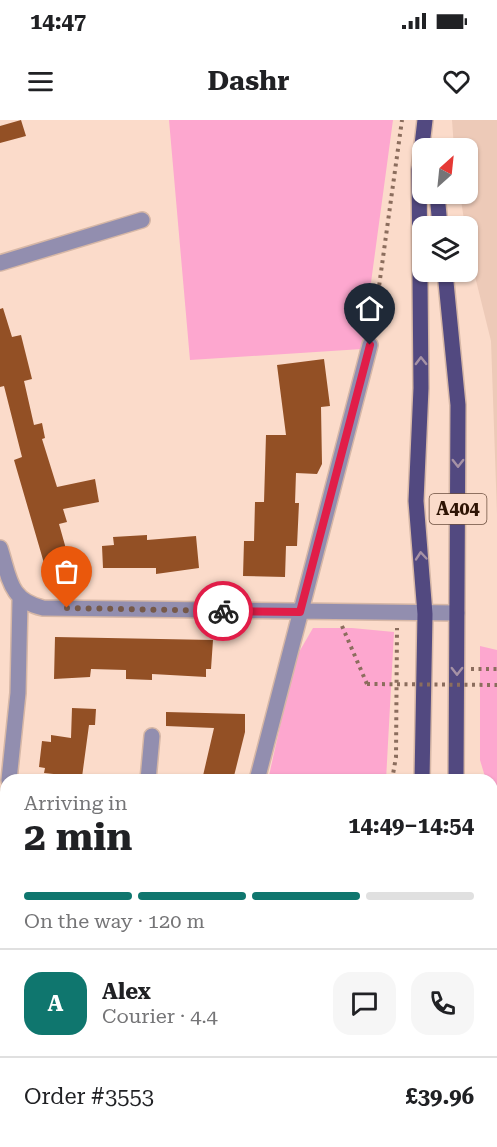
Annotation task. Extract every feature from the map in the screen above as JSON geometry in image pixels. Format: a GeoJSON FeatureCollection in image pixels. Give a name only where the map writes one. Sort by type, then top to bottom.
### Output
{"type":"FeatureCollection","features":[{"type":"Feature","properties":{"kind":"main road","name":"A404"},"geometry":{"type":"LineString","coordinates":[[425,122],[428,138]]}},
{"type":"Feature","properties":{"kind":"main road","name":"A404"},"geometry":{"type":"LineString","coordinates":[[422,774],[425,614],[416,501],[421,388],[419,170],[425,122]]}},
{"type":"Feature","properties":{"kind":"main road","name":"A404"},"geometry":{"type":"LineString","coordinates":[[446,282],[458,405],[456,774]]}},
{"type":"Feature","properties":{"kind":"street"},"geometry":{"type":"LineString","coordinates":[[0,263],[142,220]]}},
{"type":"Feature","properties":{"kind":"street"},"geometry":{"type":"LineString","coordinates":[[259,774],[370,345]]}},
{"type":"Feature","properties":{"kind":"street"},"geometry":{"type":"LineString","coordinates":[[0,548],[20,600],[18,693],[10,774]]}},
{"type":"Feature","properties":{"kind":"street"},"geometry":{"type":"LineString","coordinates":[[20,600],[43,608],[458,613]]}},
{"type":"Feature","properties":{"kind":"street"},"geometry":{"type":"LineString","coordinates":[[149,774],[152,736]]}},
{"type":"Feature","properties":{"kind":"path"},"geometry":{"type":"LineString","coordinates":[[370,345],[402,120]]}},
{"type":"Feature","properties":{"kind":"path"},"geometry":{"type":"LineString","coordinates":[[336,612],[367,684],[497,685]]}},
{"type":"Feature","properties":{"kind":"path"},"geometry":{"type":"LineString","coordinates":[[393,774],[396,757],[398,612]]}},
{"type":"Feature","properties":{"kind":"path"},"geometry":{"type":"LineString","coordinates":[[471,669],[497,669]]}},
{"type":"Feature","properties":{"kind":"shaded area"},"geometry":{"type":"Polygon","coordinates":[[[169,120],[393,120],[362,349],[190,360],[169,120]]]}},
{"type":"Feature","properties":{"kind":"shaded area"},"geometry":{"type":"Polygon","coordinates":[[[452,120],[497,120],[497,514],[491,341],[476,282],[478,216],[463,216],[462,204],[478,204],[478,138],[453,138],[452,120]]]}},
{"type":"Feature","properties":{"kind":"shaded area"},"geometry":{"type":"Polygon","coordinates":[[[313,628],[352,628],[394,632],[386,774],[269,774],[295,659],[313,628]]]}},
{"type":"Feature","properties":{"kind":"shaded area"},"geometry":{"type":"Polygon","coordinates":[[[480,646],[497,650],[497,774],[484,774],[480,760],[480,646]]]}},
{"type":"Feature","properties":{"kind":"building"},"geometry":{"type":"Polygon","coordinates":[[[21,120],[26,136],[0,143],[0,126],[21,120]]]}},
{"type":"Feature","properties":{"kind":"building"},"geometry":{"type":"Polygon","coordinates":[[[3,308],[12,337],[21,335],[32,379],[24,381],[34,425],[42,423],[45,438],[42,439],[57,487],[95,479],[99,502],[63,509],[67,522],[59,524],[70,563],[46,570],[14,460],[22,457],[4,386],[0,387],[0,309],[3,308]]]}},
{"type":"Feature","properties":{"kind":"building"},"geometry":{"type":"Polygon","coordinates":[[[324,359],[330,406],[321,407],[322,464],[317,474],[296,473],[295,503],[299,503],[297,546],[286,546],[285,577],[243,576],[244,541],[254,541],[255,502],[264,502],[266,435],[286,435],[277,365],[324,359]]]}},
{"type":"Feature","properties":{"kind":"building"},"geometry":{"type":"Polygon","coordinates":[[[147,535],[147,540],[196,536],[199,568],[156,574],[156,568],[103,568],[102,546],[114,545],[113,537],[147,535]]]}},
{"type":"Feature","properties":{"kind":"building"},"geometry":{"type":"Polygon","coordinates":[[[55,637],[213,640],[211,669],[206,669],[206,677],[152,674],[152,680],[126,679],[126,670],[91,669],[90,677],[54,679],[55,637]]]}},
{"type":"Feature","properties":{"kind":"building"},"geometry":{"type":"Polygon","coordinates":[[[72,708],[96,709],[95,725],[89,725],[82,774],[44,773],[45,768],[39,767],[42,741],[51,742],[51,735],[71,738],[72,708]]]}},
{"type":"Feature","properties":{"kind":"building"},"geometry":{"type":"Polygon","coordinates":[[[166,712],[245,714],[245,732],[234,774],[203,774],[214,728],[166,726],[166,712]]]}},
{"type":"Feature","properties":{"kind":"way so far"},"geometry":{"type":"LineString","coordinates":[[67,608],[223,611]]}},
{"type":"Feature","properties":{"kind":"route"},"geometry":{"type":"LineString","coordinates":[[223,611],[300,612],[370,345]]}}]}
